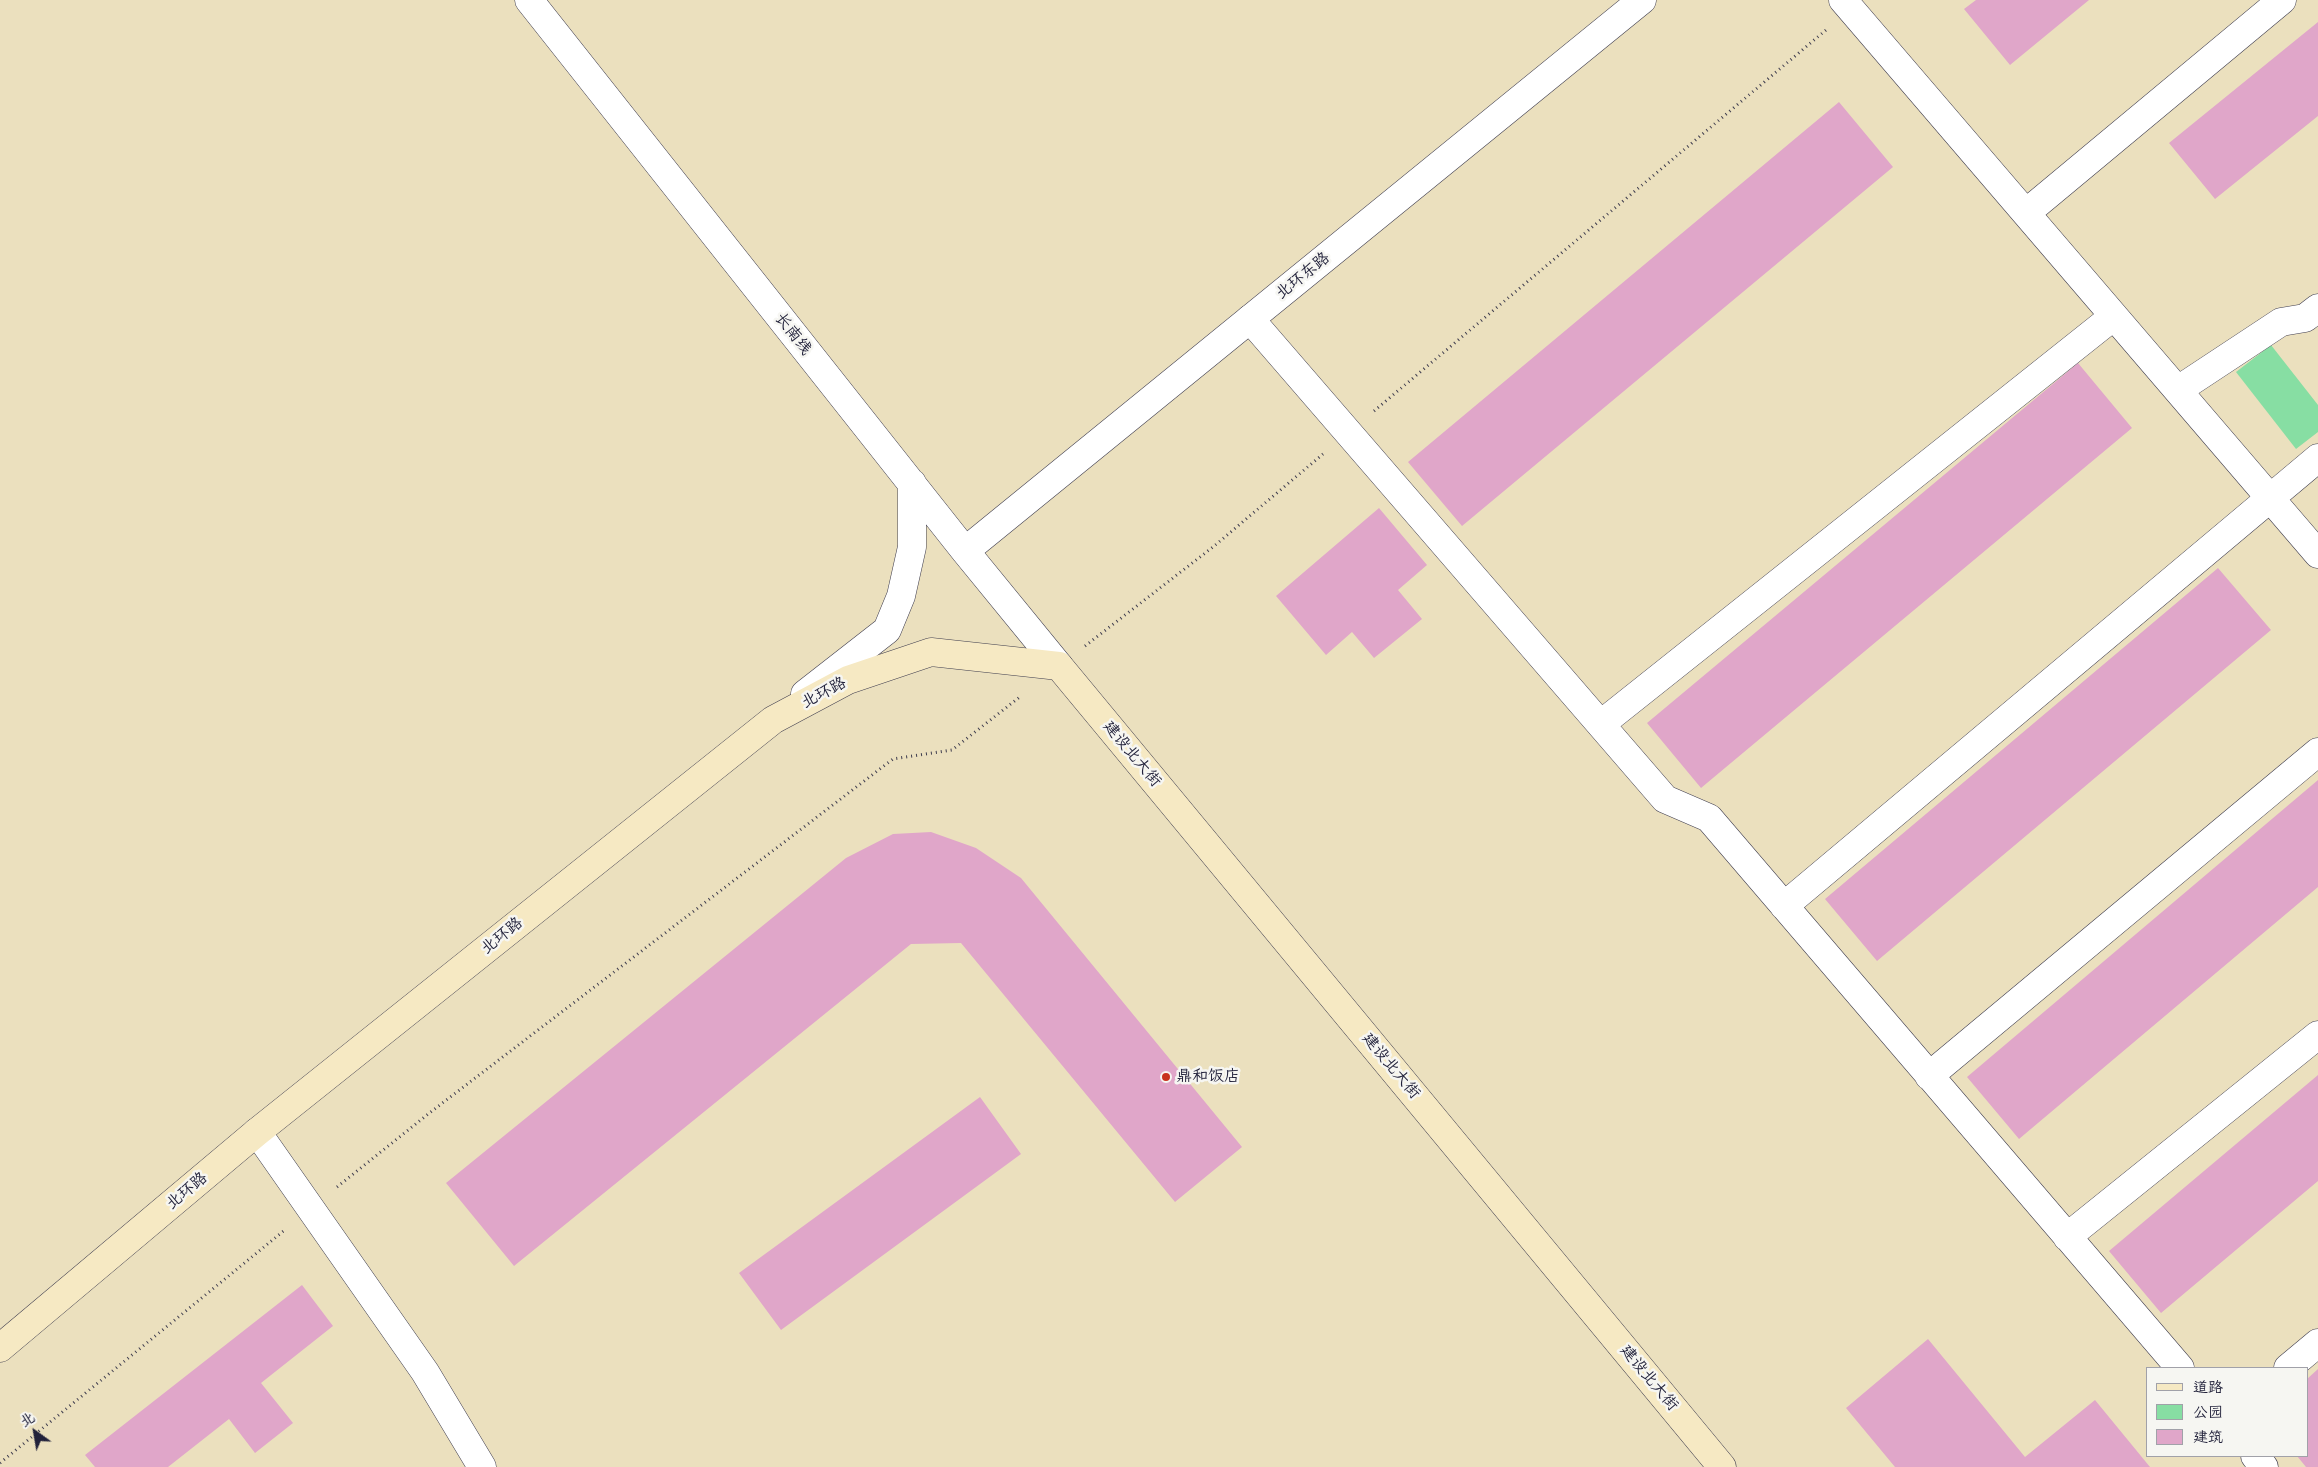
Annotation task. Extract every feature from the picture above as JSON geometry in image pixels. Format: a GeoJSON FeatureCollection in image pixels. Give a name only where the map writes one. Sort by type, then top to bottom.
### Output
{"type":"FeatureCollection","features":[{"type":"Feature","properties":{"kind":"main road","name":"北环路"},"geometry":{"type":"LineString","coordinates":[[0,1348],[257,1132],[773,720],[848,680],[931,652],[1059,666]]}},
{"type":"Feature","properties":{"kind":"main road","name":"建设北大街"},"geometry":{"type":"LineString","coordinates":[[1059,666],[1722,1467]]}},
{"type":"Feature","properties":{"kind":"street","name":"长南线"},"geometry":{"type":"LineString","coordinates":[[529,0],[965,551],[1059,666]]}},
{"type":"Feature","properties":{"kind":"street","name":"北环东路"},"geometry":{"type":"LineString","coordinates":[[965,551],[1642,0]]}},
{"type":"Feature","properties":{"kind":"street"},"geometry":{"type":"LineString","coordinates":[[2026,213],[2282,0]]}},
{"type":"Feature","properties":{"kind":"street"},"geometry":{"type":"LineString","coordinates":[[1847,4],[2318,554]]}},
{"type":"Feature","properties":{"kind":"street"},"geometry":{"type":"LineString","coordinates":[[2178,390],[2281,322],[2305,318],[2318,308]]}},
{"type":"Feature","properties":{"kind":"street"},"geometry":{"type":"LineString","coordinates":[[1601,724],[2114,316]]}},
{"type":"Feature","properties":{"kind":"street"},"geometry":{"type":"LineString","coordinates":[[1250,319],[1665,799],[1709,818],[2179,1367]]}},
{"type":"Feature","properties":{"kind":"street"},"geometry":{"type":"LineString","coordinates":[[1784,906],[2269,497],[2318,458]]}},
{"type":"Feature","properties":{"kind":"street"},"geometry":{"type":"LineString","coordinates":[[773,720],[887,630],[901,596],[912,547],[912,484]]}},
{"type":"Feature","properties":{"kind":"street"},"geometry":{"type":"LineString","coordinates":[[1930,1076],[2318,752]]}},
{"type":"Feature","properties":{"kind":"street"},"geometry":{"type":"LineString","coordinates":[[2068,1238],[2318,1035]]}},
{"type":"Feature","properties":{"kind":"street"},"geometry":{"type":"LineString","coordinates":[[257,1132],[425,1372],[482,1467]]}},
{"type":"Feature","properties":{"kind":"street"},"geometry":{"type":"LineString","coordinates":[[2289,1367],[2318,1343]]}},
{"type":"Feature","properties":{"kind":"street"},"geometry":{"type":"LineString","coordinates":[[2256,1457],[2264,1467]]}},
{"type":"Feature","properties":{"kind":"path"},"geometry":{"type":"LineString","coordinates":[[0,1463],[432,1111],[893,759],[952,750],[1212,546],[1348,432],[1847,4]]}},
{"type":"Feature","properties":{"kind":"green space"},"geometry":{"type":"Polygon","coordinates":[[[2271,345],[2318,405],[2318,432],[2296,449],[2236,372],[2271,345]]]}},
{"type":"Feature","properties":{"kind":"building"},"geometry":{"type":"Polygon","coordinates":[[[1976,0],[2089,0],[2010,65],[1964,9],[1976,0]]]}},
{"type":"Feature","properties":{"kind":"building"},"geometry":{"type":"Polygon","coordinates":[[[2318,22],[2318,116],[2215,199],[2169,143],[2318,22]]]}},
{"type":"Feature","properties":{"kind":"building"},"geometry":{"type":"Polygon","coordinates":[[[1839,102],[1893,167],[1462,526],[1408,462],[1839,102]]]}},
{"type":"Feature","properties":{"kind":"building"},"geometry":{"type":"Polygon","coordinates":[[[2078,363],[2132,428],[1701,788],[1647,723],[2078,363]]]}},
{"type":"Feature","properties":{"kind":"building"},"geometry":{"type":"Polygon","coordinates":[[[1379,508],[1427,565],[1398,590],[1422,619],[1374,658],[1352,632],[1326,655],[1276,596],[1379,508]]]}},
{"type":"Feature","properties":{"kind":"building"},"geometry":{"type":"Polygon","coordinates":[[[2218,568],[2271,630],[1877,961],[1825,899],[2218,568]]]}},
{"type":"Feature","properties":{"kind":"building"},"geometry":{"type":"Polygon","coordinates":[[[2318,780],[2318,887],[2019,1139],[1967,1077],[2318,780]]]}},
{"type":"Feature","properties":{"kind":"building"},"geometry":{"type":"Polygon","coordinates":[[[931,832],[976,848],[1021,878],[1242,1147],[1175,1202],[961,943],[911,944],[514,1266],[446,1183],[846,858],[893,834],[931,832]]]}},
{"type":"Feature","properties":{"kind":"building"},"geometry":{"type":"Polygon","coordinates":[[[2318,1075],[2318,1181],[2161,1313],[2109,1251],[2318,1075]]]}},
{"type":"Feature","properties":{"kind":"building"},"geometry":{"type":"Polygon","coordinates":[[[980,1097],[1021,1154],[781,1330],[739,1273],[980,1097]]]}},
{"type":"Feature","properties":{"kind":"building"},"geometry":{"type":"Polygon","coordinates":[[[302,1285],[333,1326],[261,1383],[293,1423],[255,1453],[229,1419],[168,1467],[95,1467],[85,1455],[302,1285]]]}},
{"type":"Feature","properties":{"kind":"building"},"geometry":{"type":"Polygon","coordinates":[[[1928,1339],[2025,1457],[2095,1400],[2150,1467],[1895,1467],[1846,1408],[1928,1339]]]}},
{"type":"Feature","properties":{"kind":"building"},"geometry":{"type":"Polygon","coordinates":[[[2318,1369],[2318,1467],[2306,1467],[2298,1457],[2308,1457],[2308,1378],[2318,1369]]]}},
{"type":"Feature","properties":{"kind":"place","name":"鼎和饭店"},"geometry":{"type":"Point","coordinates":[1166,1077]}}]}
